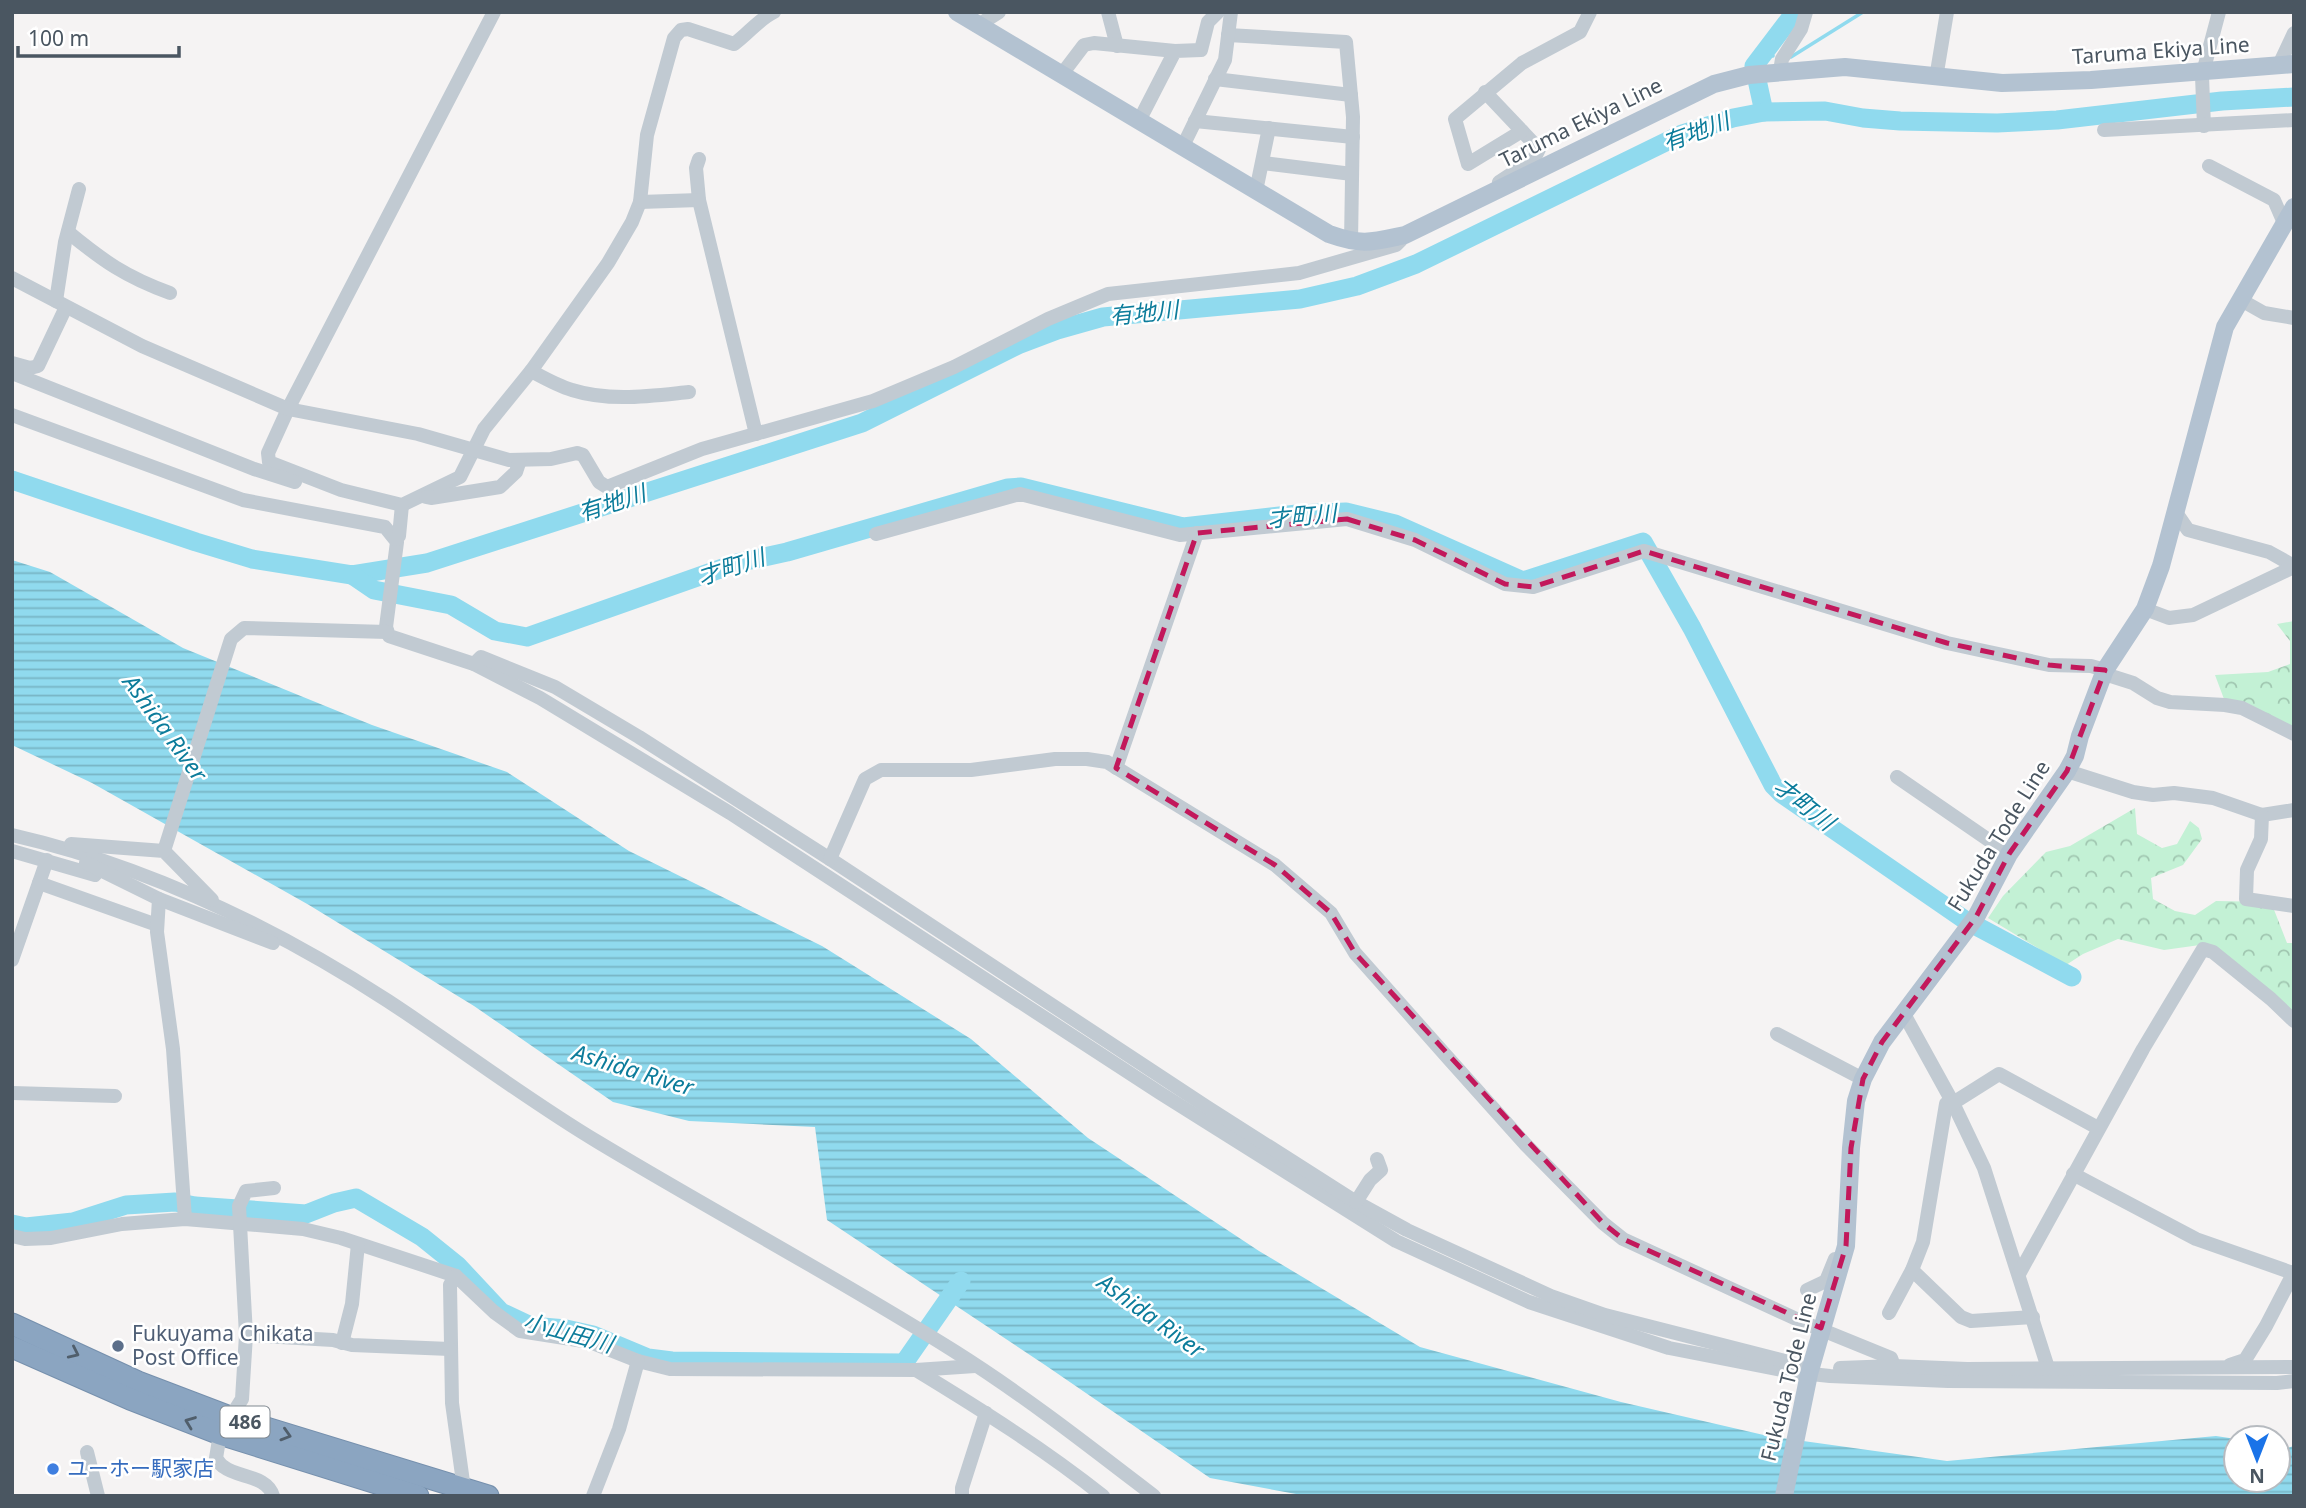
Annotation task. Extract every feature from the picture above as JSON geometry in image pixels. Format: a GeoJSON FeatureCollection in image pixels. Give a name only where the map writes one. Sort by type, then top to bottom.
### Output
{"type":"FeatureCollection","features":[{"type":"Feature","properties":{"kind":"highway","name":"486"},"geometry":{"type":"LineString","coordinates":[[12,1324],[138,1382],[225,1426],[418,1496]]}},
{"type":"Feature","properties":{"kind":"highway","name":"486"},"geometry":{"type":"LineString","coordinates":[[12,1346],[131,1399],[488,1496]]}},
{"type":"Feature","properties":{"kind":"main road","name":"Taruma Ekiya Line"},"geometry":{"type":"LineString","coordinates":[[957,12],[1329,234],[1351,242],[1367,244],[1405,235],[1714,84],[1755,74],[1845,67],[2002,83],[2204,73],[2286,64]]}},
{"type":"Feature","properties":{"kind":"main road","name":"Fukuda Tode Line"},"geometry":{"type":"LineString","coordinates":[[1784,1496],[1808,1377],[1846,1246],[1856,1101],[1863,1079],[1882,1042],[1971,924],[2009,854],[2075,756],[2105,670],[2145,609],[2161,566],[2225,327],[2290,213]]}},
{"type":"Feature","properties":{"kind":"street"},"geometry":{"type":"LineString","coordinates":[[494,12],[288,409],[268,453],[269,462],[341,491],[402,505],[460,477],[484,429],[531,371],[608,263],[632,222],[640,202],[647,135],[674,38],[681,30],[688,29],[734,44],[765,16],[774,12]]}},
{"type":"Feature","properties":{"kind":"street"},"geometry":{"type":"LineString","coordinates":[[978,26],[999,12]]}},
{"type":"Feature","properties":{"kind":"street"},"geometry":{"type":"LineString","coordinates":[[1108,12],[1117,46]]}},
{"type":"Feature","properties":{"kind":"street"},"geometry":{"type":"LineString","coordinates":[[1062,74],[1084,46],[1094,43],[1175,51],[1201,50],[1208,22],[1218,12]]}},
{"type":"Feature","properties":{"kind":"street"},"geometry":{"type":"LineString","coordinates":[[1182,148],[1225,60],[1231,12]]}},
{"type":"Feature","properties":{"kind":"street"},"geometry":{"type":"LineString","coordinates":[[1522,131],[1468,164],[1455,119],[1522,64],[1580,32],[1590,12]]}},
{"type":"Feature","properties":{"kind":"street"},"geometry":{"type":"LineString","coordinates":[[1780,71],[1782,59],[1801,29],[1806,12]]}},
{"type":"Feature","properties":{"kind":"street"},"geometry":{"type":"LineString","coordinates":[[1936,78],[1947,12]]}},
{"type":"Feature","properties":{"kind":"street"},"geometry":{"type":"LineString","coordinates":[[2204,126],[2204,73],[2219,12]]}},
{"type":"Feature","properties":{"kind":"street"},"geometry":{"type":"LineString","coordinates":[[2286,64],[2294,33]]}},
{"type":"Feature","properties":{"kind":"street"},"geometry":{"type":"LineString","coordinates":[[1228,36],[1346,42],[1353,137],[1351,242]]}},
{"type":"Feature","properties":{"kind":"street"},"geometry":{"type":"LineString","coordinates":[[1139,121],[1175,51]]}},
{"type":"Feature","properties":{"kind":"street"},"geometry":{"type":"LineString","coordinates":[[1215,79],[1351,95]]}},
{"type":"Feature","properties":{"kind":"street"},"geometry":{"type":"LineString","coordinates":[[1478,199],[1481,194],[1534,159],[1539,149],[1485,92]]}},
{"type":"Feature","properties":{"kind":"street"},"geometry":{"type":"LineString","coordinates":[[2104,130],[2294,120]]}},
{"type":"Feature","properties":{"kind":"street"},"geometry":{"type":"LineString","coordinates":[[1195,121],[1353,137]]}},
{"type":"Feature","properties":{"kind":"street"},"geometry":{"type":"LineString","coordinates":[[1256,191],[1269,128]]}},
{"type":"Feature","properties":{"kind":"street"},"geometry":{"type":"LineString","coordinates":[[699,159],[696,168],[699,200],[756,434]]}},
{"type":"Feature","properties":{"kind":"street"},"geometry":{"type":"LineString","coordinates":[[1263,163],[1352,174]]}},
{"type":"Feature","properties":{"kind":"street"},"geometry":{"type":"LineString","coordinates":[[2209,166],[2274,200],[2290,213]]}},
{"type":"Feature","properties":{"kind":"street"},"geometry":{"type":"LineString","coordinates":[[12,363],[30,368],[38,366],[61,304],[68,232],[79,189]]}},
{"type":"Feature","properties":{"kind":"street"},"geometry":{"type":"LineString","coordinates":[[640,202],[699,200]]}},
{"type":"Feature","properties":{"kind":"street"},"geometry":{"type":"LineString","coordinates":[[68,232],[104,262],[137,281],[170,293]]}},
{"type":"Feature","properties":{"kind":"street"},"geometry":{"type":"LineString","coordinates":[[12,278],[142,346],[288,409],[418,434],[509,460],[551,459],[577,453],[583,455],[599,482],[607,487],[702,450],[873,401],[954,367],[1048,319],[1108,294],[1299,273],[1396,245],[1405,235]]}},
{"type":"Feature","properties":{"kind":"street"},"geometry":{"type":"LineString","coordinates":[[2241,300],[2264,313],[2294,318]]}},
{"type":"Feature","properties":{"kind":"street"},"geometry":{"type":"LineString","coordinates":[[531,371],[571,390],[597,396],[628,398],[689,392]]}},
{"type":"Feature","properties":{"kind":"street"},"geometry":{"type":"LineString","coordinates":[[12,373],[254,469],[326,491],[341,491]]}},
{"type":"Feature","properties":{"kind":"street"},"geometry":{"type":"LineString","coordinates":[[12,415],[243,500],[385,527],[396,540]]}},
{"type":"Feature","properties":{"kind":"street"},"geometry":{"type":"LineString","coordinates":[[422,496],[432,498],[500,487],[516,472],[520,460]]}},
{"type":"Feature","properties":{"kind":"street"},"geometry":{"type":"LineString","coordinates":[[876,534],[1020,494],[1180,534],[1347,519],[1415,540],[1505,584],[1533,587],[1644,551],[1947,643],[2049,665],[2091,666],[2105,670],[2111,676],[2133,683],[2157,698],[2170,702],[2242,708],[2294,733]]}},
{"type":"Feature","properties":{"kind":"street"},"geometry":{"type":"LineString","coordinates":[[388,632],[396,540],[401,525],[402,505]]}},
{"type":"Feature","properties":{"kind":"street"},"geometry":{"type":"LineString","coordinates":[[2175,511],[2188,530],[2269,552],[2294,567]]}},
{"type":"Feature","properties":{"kind":"street"},"geometry":{"type":"LineString","coordinates":[[1116,768],[1197,533]]}},
{"type":"Feature","properties":{"kind":"street"},"geometry":{"type":"LineString","coordinates":[[2145,609],[2169,618],[2193,615],[2294,567]]}},
{"type":"Feature","properties":{"kind":"street"},"geometry":{"type":"LineString","coordinates":[[164,851],[231,639],[244,628],[388,632],[474,664],[540,698],[730,813],[1160,1093],[1396,1241],[1529,1303],[1669,1348],[1808,1377],[1972,1382],[2294,1381]]}},
{"type":"Feature","properties":{"kind":"street"},"geometry":{"type":"LineString","coordinates":[[474,664],[481,657],[555,687],[830,859],[1356,1202],[1407,1230],[1550,1296],[1605,1315],[1789,1362],[1802,1367],[1808,1377]]}},
{"type":"Feature","properties":{"kind":"street"},"geometry":{"type":"LineString","coordinates":[[830,859],[865,779],[881,770],[971,770],[1055,759],[1107,762],[1275,866],[1331,913],[1355,953],[1517,1136],[1603,1223],[1623,1239],[1891,1357],[1894,1366]]}},
{"type":"Feature","properties":{"kind":"street"},"geometry":{"type":"LineString","coordinates":[[2067,771],[2133,792],[2213,798],[2262,815],[2294,810]]}},
{"type":"Feature","properties":{"kind":"street"},"geometry":{"type":"LineString","coordinates":[[1897,777],[2009,854]]}},
{"type":"Feature","properties":{"kind":"street"},"geometry":{"type":"LineString","coordinates":[[2262,815],[2260,839],[2246,870],[2246,899],[2294,906]]}},
{"type":"Feature","properties":{"kind":"street"},"geometry":{"type":"LineString","coordinates":[[12,835],[144,874],[218,906],[299,947],[385,1000],[594,1140],[975,1366],[1083,1441],[1154,1496]]}},
{"type":"Feature","properties":{"kind":"street"},"geometry":{"type":"LineString","coordinates":[[12,849],[60,848],[71,844],[164,851],[218,906]]}},
{"type":"Feature","properties":{"kind":"street"},"geometry":{"type":"LineString","coordinates":[[60,848],[159,899],[293,951],[299,947]]}},
{"type":"Feature","properties":{"kind":"street"},"geometry":{"type":"LineString","coordinates":[[12,849],[105,878],[114,876]]}},
{"type":"Feature","properties":{"kind":"street"},"geometry":{"type":"LineString","coordinates":[[12,960],[47,860]]}},
{"type":"Feature","properties":{"kind":"street"},"geometry":{"type":"LineString","coordinates":[[39,883],[157,925]]}},
{"type":"Feature","properties":{"kind":"street"},"geometry":{"type":"LineString","coordinates":[[159,899],[157,925],[173,1049],[184,1208]]}},
{"type":"Feature","properties":{"kind":"street"},"geometry":{"type":"LineString","coordinates":[[2019,1274],[2098,1128],[2203,949],[2213,952],[2294,1021]]}},
{"type":"Feature","properties":{"kind":"street"},"geometry":{"type":"LineString","coordinates":[[1904,1014],[1953,1103],[1984,1168],[2048,1368]]}},
{"type":"Feature","properties":{"kind":"street"},"geometry":{"type":"LineString","coordinates":[[1777,1034],[1863,1079]]}},
{"type":"Feature","properties":{"kind":"street"},"geometry":{"type":"LineString","coordinates":[[1889,1313],[1912,1270],[1928,1220],[1946,1104],[1953,1103],[1999,1074],[2098,1128]]}},
{"type":"Feature","properties":{"kind":"street"},"geometry":{"type":"LineString","coordinates":[[12,1093],[115,1096]]}},
{"type":"Feature","properties":{"kind":"street"},"geometry":{"type":"LineString","coordinates":[[1356,1202],[1370,1180],[1381,1170],[1377,1159]]}},
{"type":"Feature","properties":{"kind":"street"},"geometry":{"type":"LineString","coordinates":[[2073,1174],[2196,1239],[2294,1272],[2245,1360],[2222,1368]]}},
{"type":"Feature","properties":{"kind":"street"},"geometry":{"type":"LineString","coordinates":[[273,1496],[271,1490],[261,1481],[224,1468],[216,1458],[225,1426],[242,1399],[246,1335],[240,1216],[246,1191],[274,1188]]}},
{"type":"Feature","properties":{"kind":"street"},"geometry":{"type":"LineString","coordinates":[[12,1236],[51,1238],[184,1208],[303,1229],[456,1276],[494,1312],[520,1331],[590,1342],[638,1361],[670,1369],[916,1370],[975,1366]]}},
{"type":"Feature","properties":{"kind":"street"},"geometry":{"type":"LineString","coordinates":[[1407,1230],[1408,1236],[1422,1248],[1424,1254]]}},
{"type":"Feature","properties":{"kind":"street"},"geometry":{"type":"LineString","coordinates":[[342,1343],[352,1304],[358,1244]]}},
{"type":"Feature","properties":{"kind":"street"},"geometry":{"type":"LineString","coordinates":[[1807,1290],[1826,1281],[1836,1258],[1843,1259]]}},
{"type":"Feature","properties":{"kind":"street"},"geometry":{"type":"LineString","coordinates":[[1912,1270],[1961,1317],[1971,1321],[2033,1317]]}},
{"type":"Feature","properties":{"kind":"street"},"geometry":{"type":"LineString","coordinates":[[456,1276],[450,1285],[452,1403],[464,1489]]}},
{"type":"Feature","properties":{"kind":"street"},"geometry":{"type":"LineString","coordinates":[[246,1335],[352,1345],[450,1349]]}},
{"type":"Feature","properties":{"kind":"street"},"geometry":{"type":"LineString","coordinates":[[593,1496],[619,1429],[638,1361]]}},
{"type":"Feature","properties":{"kind":"street"},"geometry":{"type":"LineString","coordinates":[[1808,1377],[1841,1368],[1894,1366],[2294,1367]]}},
{"type":"Feature","properties":{"kind":"street"},"geometry":{"type":"LineString","coordinates":[[916,1370],[986,1413],[1073,1472],[1103,1496]]}},
{"type":"Feature","properties":{"kind":"street"},"geometry":{"type":"LineString","coordinates":[[962,1496],[962,1488],[986,1413]]}},
{"type":"Feature","properties":{"kind":"street"},"geometry":{"type":"LineString","coordinates":[[87,1452],[98,1496]]}},
{"type":"Feature","properties":{"kind":"highlighted area"},"geometry":{"type":"Polygon","coordinates":[[[1347,519],[1415,540],[1505,584],[1533,587],[1644,551],[1947,643],[2049,665],[2105,670],[2067,771],[2009,854],[1976,917],[1882,1042],[1863,1079],[1851,1148],[1846,1246],[1821,1328],[1623,1239],[1603,1223],[1355,953],[1331,913],[1275,865],[1116,768],[1197,533],[1347,519]]]}},
{"type":"Feature","properties":{"kind":"green space"},"geometry":{"type":"Polygon","coordinates":[[[2294,621],[2294,728],[2247,703],[2224,699],[2215,675],[2268,672],[2290,664],[2290,641],[2277,624],[2294,621]]]}},
{"type":"Feature","properties":{"kind":"green space"},"geometry":{"type":"Polygon","coordinates":[[[2135,808],[2137,834],[2162,848],[2177,844],[2190,821],[2199,828],[2202,839],[2183,865],[2151,878],[2153,899],[2175,911],[2195,915],[2216,901],[2271,902],[2287,943],[2294,943],[2294,1019],[2200,945],[2164,950],[2118,939],[2083,954],[2066,965],[1988,918],[2003,896],[2046,852],[2070,846],[2135,808]]]}},
{"type":"Feature","properties":{"kind":"water","name":"Ashida River"},"geometry":{"type":"Polygon","coordinates":[[[12,560],[50,572],[183,648],[372,725],[507,772],[629,851],[822,946],[971,1039],[1088,1138],[1259,1251],[1420,1347],[1621,1402],[1768,1436],[1947,1461],[2222,1437],[2222,1494],[2292,1494],[2294,1446],[2294,1496],[1307,1496],[1210,1478],[827,1220],[815,1127],[689,1121],[613,1102],[474,1006],[309,905],[92,783],[12,745],[12,560]]]}},
{"type":"Feature","properties":{"kind":"waterway"},"geometry":{"type":"LineString","coordinates":[[1764,112],[1754,66],[1795,12]]}},
{"type":"Feature","properties":{"kind":"waterway"},"geometry":{"type":"LineString","coordinates":[[1791,57],[1863,12]]}},
{"type":"Feature","properties":{"kind":"waterway"},"geometry":{"type":"LineString","coordinates":[[1766,51],[1773,56]]}},
{"type":"Feature","properties":{"kind":"waterway","name":"有地川"},"geometry":{"type":"LineString","coordinates":[[12,480],[252,559],[352,575],[427,563],[862,423],[1020,344],[1057,330],[1103,317],[1300,299],[1357,286],[1416,264],[1682,134],[1733,118],[1764,112],[1825,111],[1900,121],[1997,123],[2057,120],[2222,101],[2294,97]]}},
{"type":"Feature","properties":{"kind":"waterway","name":"才町川"},"geometry":{"type":"LineString","coordinates":[[352,575],[374,590],[451,605],[495,631],[527,637],[737,563],[787,552],[1008,488],[1021,487],[1183,527],[1297,514],[1346,512],[1395,524],[1523,581],[1643,542],[1692,628],[1773,785],[1782,794],[1965,920],[2072,977]]}},
{"type":"Feature","properties":{"kind":"waterway","name":"小山田川"},"geometry":{"type":"LineString","coordinates":[[12,1224],[26,1227],[73,1222],[126,1205],[175,1202],[195,1206],[306,1214],[356,1198],[422,1237],[458,1266],[501,1312],[531,1326],[593,1335],[648,1358],[672,1361],[904,1363],[961,1281]]}},
{"type":"Feature","properties":{"kind":"place","name":"Fukuyama Chikata Post Office"},"geometry":{"type":"Point","coordinates":[118,1346]}},
{"type":"Feature","properties":{"kind":"place","name":"ユーホー駅家店"},"geometry":{"type":"Point","coordinates":[53,1469]}}]}
